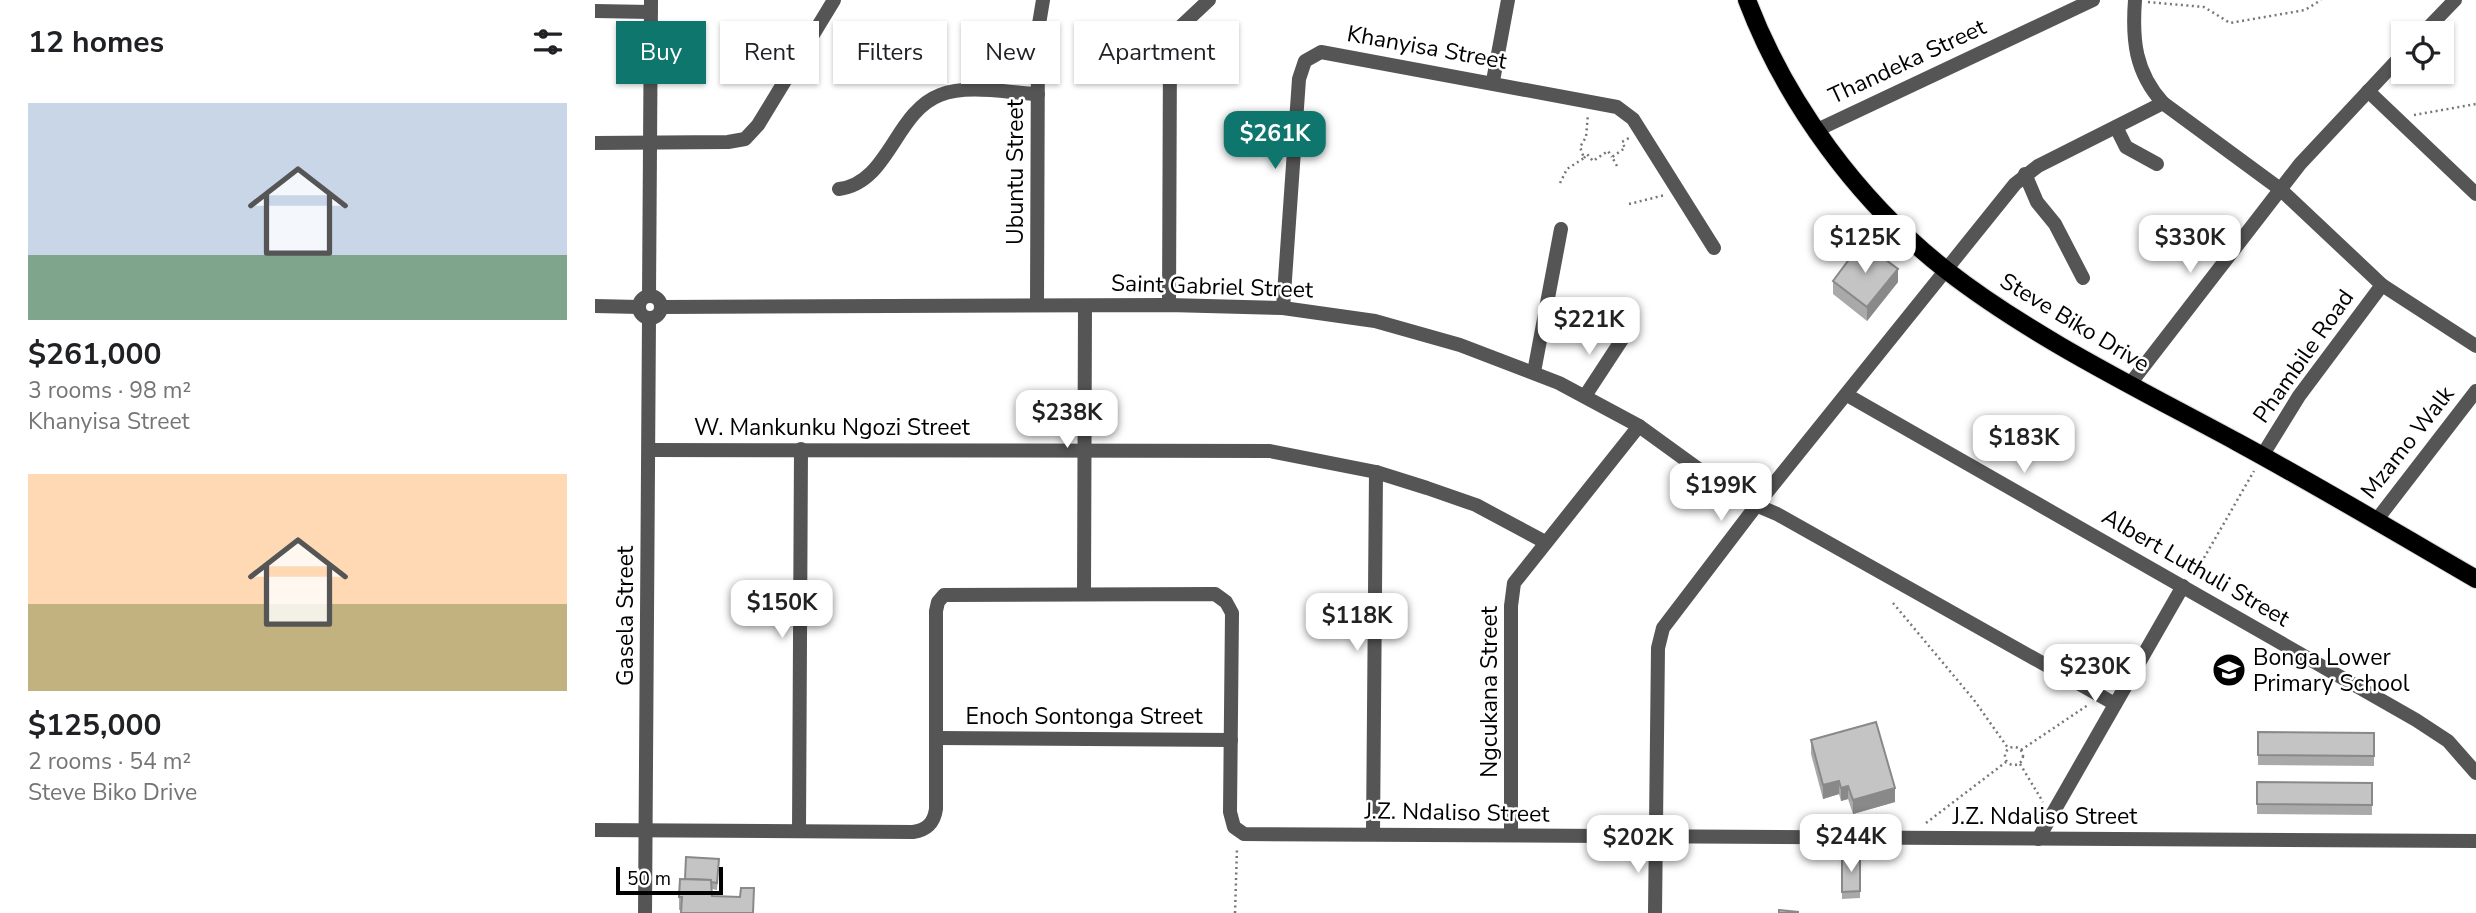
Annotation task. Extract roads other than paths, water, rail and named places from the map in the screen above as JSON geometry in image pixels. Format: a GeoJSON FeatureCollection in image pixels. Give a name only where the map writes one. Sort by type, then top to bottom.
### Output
{"type":"FeatureCollection","features":[{"type":"Feature","properties":{"kind":"main road","name":"Steve Biko Drive"},"geometry":{"type":"LineString","coordinates":[[1753,2],[1779,70],[1817,130],[1892,221],[1946,270],[2020,319],[2259,461],[2476,579]]}},
{"type":"Feature","properties":{"kind":"street"},"geometry":{"type":"LineString","coordinates":[[595,143],[728,142],[745,139],[758,125],[834,0]]}},
{"type":"Feature","properties":{"kind":"street","name":"Ubuntu Street"},"geometry":{"type":"LineString","coordinates":[[1037,304],[1039,16],[1043,0]]}},
{"type":"Feature","properties":{"kind":"street"},"geometry":{"type":"LineString","coordinates":[[1169,305],[1170,47],[1178,29],[1209,0]]}},
{"type":"Feature","properties":{"kind":"street"},"geometry":{"type":"LineString","coordinates":[[1493,82],[1508,0]]}},
{"type":"Feature","properties":{"kind":"street","name":"Thandeka Street"},"geometry":{"type":"LineString","coordinates":[[1817,130],[2093,0]]}},
{"type":"Feature","properties":{"kind":"street"},"geometry":{"type":"LineString","coordinates":[[2137,0],[2135,53],[2152,91],[2163,103],[2280,189],[2382,285],[2476,346]]}},
{"type":"Feature","properties":{"kind":"street"},"geometry":{"type":"LineString","coordinates":[[2435,21],[2455,0]]}},
{"type":"Feature","properties":{"kind":"street"},"geometry":{"type":"LineString","coordinates":[[595,10],[651,6],[649,296]]}},
{"type":"Feature","properties":{"kind":"street","name":"Khanyisa Street"},"geometry":{"type":"LineString","coordinates":[[1283,308],[1299,79],[1305,61],[1321,52],[1493,82],[1589,101],[1627,112],[1714,248]]}},
{"type":"Feature","properties":{"kind":"street"},"geometry":{"type":"LineString","coordinates":[[2130,384],[2280,189],[2391,67]]}},
{"type":"Feature","properties":{"kind":"street"},"geometry":{"type":"LineString","coordinates":[[2368,91],[2476,194]]}},
{"type":"Feature","properties":{"kind":"street"},"geometry":{"type":"LineString","coordinates":[[839,190],[860,183],[915,113],[938,95],[963,92],[1038,94]]}},
{"type":"Feature","properties":{"kind":"street"},"geometry":{"type":"LineString","coordinates":[[1655,913],[1659,638],[1756,506],[2006,193],[2025,174],[2163,103]]}},
{"type":"Feature","properties":{"kind":"street"},"geometry":{"type":"LineString","coordinates":[[2116,127],[2126,147],[2157,164]]}},
{"type":"Feature","properties":{"kind":"street"},"geometry":{"type":"LineString","coordinates":[[2025,174],[2083,278]]}},
{"type":"Feature","properties":{"kind":"street"},"geometry":{"type":"LineString","coordinates":[[1534,372],[1561,229]]}},
{"type":"Feature","properties":{"kind":"street","name":"Phambile Road"},"geometry":{"type":"LineString","coordinates":[[2259,461],[2299,396],[2382,285]]}},
{"type":"Feature","properties":{"kind":"street"},"geometry":{"type":"LineString","coordinates":[[649,296],[659,299],[662,307],[661,312],[649,318],[642,315],[639,307],[643,298],[649,296]]}},
{"type":"Feature","properties":{"kind":"street","name":"Saint Gabriel Street"},"geometry":{"type":"LineString","coordinates":[[662,307],[1169,305],[1283,308],[1393,326],[1460,345],[1534,372],[1585,396],[1639,426],[1737,497],[1777,514],[2115,704]]}},
{"type":"Feature","properties":{"kind":"street"},"geometry":{"type":"LineString","coordinates":[[595,306],[639,307]]}},
{"type":"Feature","properties":{"kind":"street"},"geometry":{"type":"LineString","coordinates":[[1084,594],[1085,306]]}},
{"type":"Feature","properties":{"kind":"street","name":"Gasela Street"},"geometry":{"type":"LineString","coordinates":[[645,913],[649,318]]}},
{"type":"Feature","properties":{"kind":"street"},"geometry":{"type":"LineString","coordinates":[[1585,396],[1623,338]]}},
{"type":"Feature","properties":{"kind":"street","name":"Mzamo Walk"},"geometry":{"type":"LineString","coordinates":[[2375,522],[2476,391]]}},
{"type":"Feature","properties":{"kind":"street","name":"Albert Luthuli Street"},"geometry":{"type":"LineString","coordinates":[[1847,395],[2187,583],[2416,720],[2448,741],[2476,773]]}},
{"type":"Feature","properties":{"kind":"street","name":"Ngcukana Street"},"geometry":{"type":"LineString","coordinates":[[1511,835],[1513,589],[1516,578],[1639,426]]}},
{"type":"Feature","properties":{"kind":"street"},"geometry":{"type":"LineString","coordinates":[[799,831],[801,449]]}},
{"type":"Feature","properties":{"kind":"street","name":"W. Mankunku Ngozi Street"},"geometry":{"type":"LineString","coordinates":[[649,450],[1270,451],[1376,472],[1476,505],[1545,542]]}},
{"type":"Feature","properties":{"kind":"street"},"geometry":{"type":"LineString","coordinates":[[1373,833],[1376,472]]}},
{"type":"Feature","properties":{"kind":"street"},"geometry":{"type":"LineString","coordinates":[[2038,839],[2187,583]]}},
{"type":"Feature","properties":{"kind":"street"},"geometry":{"type":"LineString","coordinates":[[595,830],[924,830],[935,816],[936,611],[940,598],[950,593],[1215,594],[1223,598],[1232,618],[1231,740]]}},
{"type":"Feature","properties":{"kind":"street","name":"Enoch Sontonga Street"},"geometry":{"type":"LineString","coordinates":[[937,738],[1231,740]]}},
{"type":"Feature","properties":{"kind":"street","name":"J.Z. Ndaliso Street"},"geometry":{"type":"LineString","coordinates":[[1231,740],[1230,812],[1237,831],[1249,834],[2476,841]]}},
{"type":"Feature","properties":{"kind":"place","name":"Bonga Lower Primary School"},"geometry":{"type":"Point","coordinates":[2229,670]}}]}
